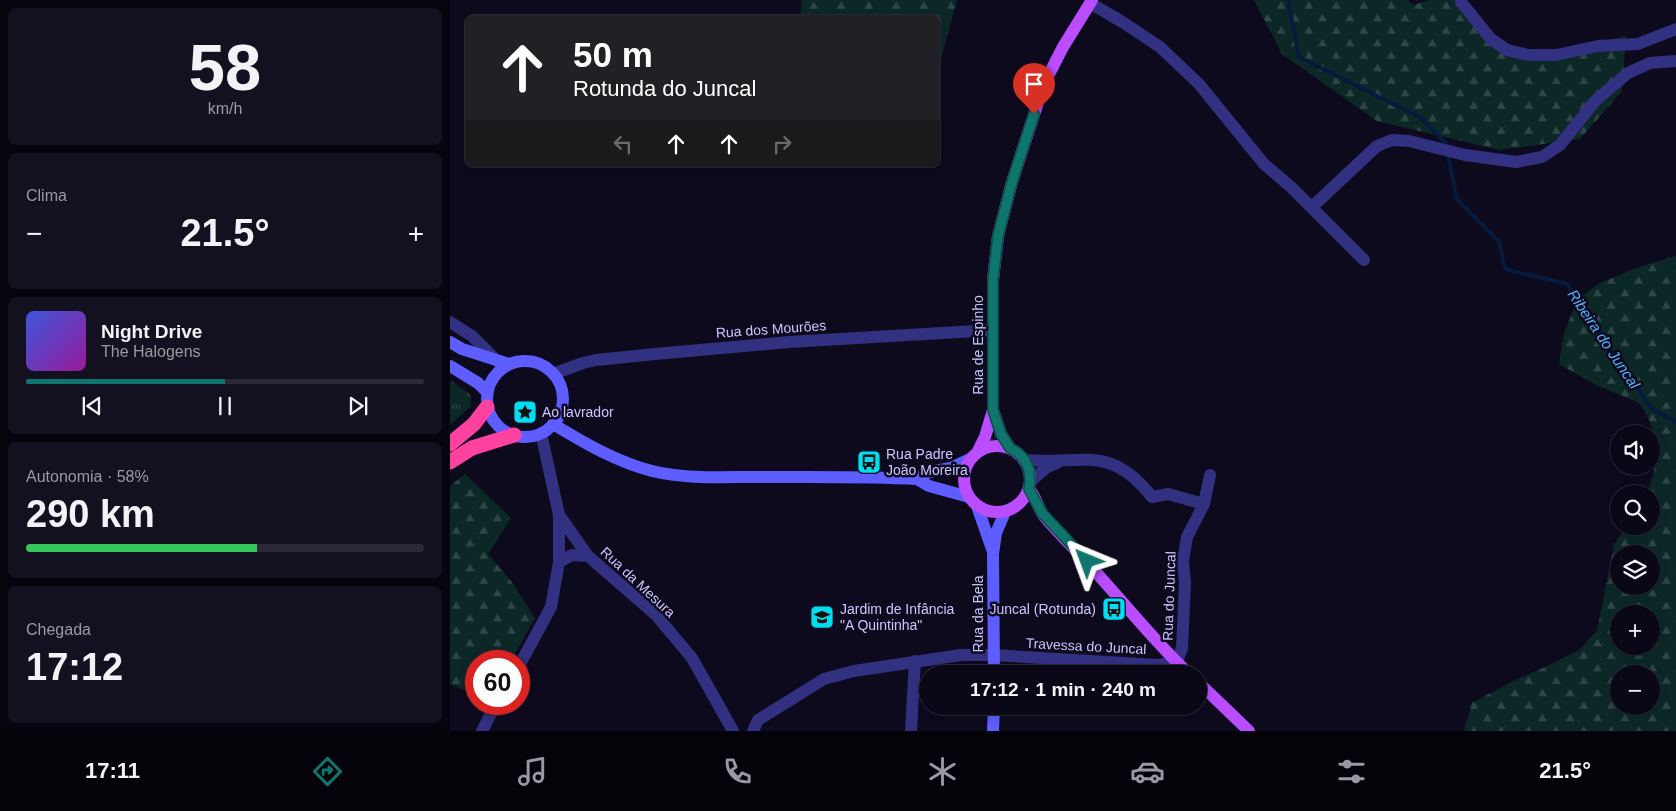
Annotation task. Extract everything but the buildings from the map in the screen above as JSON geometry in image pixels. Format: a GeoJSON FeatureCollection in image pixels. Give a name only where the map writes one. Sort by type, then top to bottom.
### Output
{"type":"FeatureCollection","features":[{"type":"Feature","properties":{"kind":"highway"},"geometry":{"type":"LineString","coordinates":[[450,444],[474,424],[487,400]]}},
{"type":"Feature","properties":{"kind":"highway"},"geometry":{"type":"LineString","coordinates":[[450,462],[472,448],[514,435]]}},
{"type":"Feature","properties":{"kind":"main road","name":"Rua de Espinho"},"geometry":{"type":"LineString","coordinates":[[974,455],[985,438],[993,410],[993,280],[998,236],[1012,182],[1044,84],[1063,47],[1091,1]]}},
{"type":"Feature","properties":{"kind":"main road","name":"Rua de Espinho"},"geometry":{"type":"LineString","coordinates":[[993,410],[1001,434],[1010,448]]}},
{"type":"Feature","properties":{"kind":"main road"},"geometry":{"type":"LineString","coordinates":[[1042,513],[1030,508],[995,512],[985,510],[973,501],[965,488],[963,478],[965,468],[974,455],[988,447],[999,446],[1010,448],[1025,460],[1029,470],[1030,485],[1042,513],[1179,665]]}},
{"type":"Feature","properties":{"kind":"main road"},"geometry":{"type":"LineString","coordinates":[[1010,509],[1024,499],[1030,485]]}},
{"type":"Feature","properties":{"kind":"main road"},"geometry":{"type":"LineString","coordinates":[[1207,691],[1249,731]]}},
{"type":"Feature","properties":{"kind":"street"},"geometry":{"type":"LineString","coordinates":[[1091,1],[1160,47],[1199,84],[1264,164],[1312,207],[1364,260]]}},
{"type":"Feature","properties":{"kind":"street"},"geometry":{"type":"LineString","coordinates":[[1461,2],[1491,39],[1507,50],[1528,55],[1556,55],[1598,46],[1638,44],[1676,29]]}},
{"type":"Feature","properties":{"kind":"street"},"geometry":{"type":"LineString","coordinates":[[1312,207],[1377,146],[1392,140],[1409,141],[1465,155],[1516,162],[1542,157],[1560,145],[1595,101],[1628,73],[1650,63],[1676,61]]}},
{"type":"Feature","properties":{"kind":"street"},"geometry":{"type":"LineString","coordinates":[[450,322],[472,336],[503,363]]}},
{"type":"Feature","properties":{"kind":"street","name":"Rua dos Mourões"},"geometry":{"type":"LineString","coordinates":[[553,374],[589,362],[645,355],[789,342],[993,330]]}},
{"type":"Feature","properties":{"kind":"street"},"geometry":{"type":"LineString","coordinates":[[450,342],[462,349],[503,363],[523,361],[536,363],[553,374],[560,386],[562,399],[560,412],[554,424],[541,433],[523,437],[514,435],[500,428],[494,422],[487,400],[478,383],[450,366]]}},
{"type":"Feature","properties":{"kind":"street"},"geometry":{"type":"LineString","coordinates":[[487,400],[495,376],[503,363]]}},
{"type":"Feature","properties":{"kind":"street"},"geometry":{"type":"LineString","coordinates":[[554,424],[605,453],[653,471],[679,475],[918,480],[929,486],[973,501]]}},
{"type":"Feature","properties":{"kind":"street"},"geometry":{"type":"LineString","coordinates":[[528,650],[552,607],[558,562],[559,515],[541,433]]}},
{"type":"Feature","properties":{"kind":"street"},"geometry":{"type":"LineString","coordinates":[[918,480],[929,472],[951,468],[974,455]]}},
{"type":"Feature","properties":{"kind":"street"},"geometry":{"type":"LineString","coordinates":[[1025,460],[1101,460],[1123,468],[1152,497],[1168,494],[1204,504]]}},
{"type":"Feature","properties":{"kind":"street"},"geometry":{"type":"LineString","coordinates":[[1030,485],[1047,467],[1060,461]]}},
{"type":"Feature","properties":{"kind":"street","name":"Rua do Juncal"},"geometry":{"type":"LineString","coordinates":[[1176,662],[1182,648],[1185,583],[1184,554],[1187,538],[1204,504],[1210,476]]}},
{"type":"Feature","properties":{"kind":"street","name":"Rua da Bela"},"geometry":{"type":"LineString","coordinates":[[973,501],[986,529],[993,554]]}},
{"type":"Feature","properties":{"kind":"street","name":"Rua da Bela"},"geometry":{"type":"LineString","coordinates":[[994,665],[993,554],[996,533],[1010,509]]}},
{"type":"Feature","properties":{"kind":"street","name":"Rua da Mesura"},"geometry":{"type":"LineString","coordinates":[[559,515],[588,556],[656,615],[692,658],[733,731]]}},
{"type":"Feature","properties":{"kind":"street","name":"Rua da Mesura"},"geometry":{"type":"LineString","coordinates":[[558,562],[572,555],[588,556]]}},
{"type":"Feature","properties":{"kind":"street","name":"Travessa do Juncal"},"geometry":{"type":"LineString","coordinates":[[753,731],[758,720],[824,679],[854,671],[915,661],[961,655],[993,655],[1157,665],[1176,662]]}},
{"type":"Feature","properties":{"kind":"street"},"geometry":{"type":"LineString","coordinates":[[912,731],[915,661]]}},
{"type":"Feature","properties":{"kind":"street"},"geometry":{"type":"LineString","coordinates":[[482,731],[490,715]]}},
{"type":"Feature","properties":{"kind":"street"},"geometry":{"type":"LineString","coordinates":[[993,731],[994,715]]}},
{"type":"Feature","properties":{"kind":"green space"},"geometry":{"type":"Polygon","coordinates":[[[802,0],[957,0],[940,63],[940,15],[800,15],[802,0]]]}},
{"type":"Feature","properties":{"kind":"green space"},"geometry":{"type":"Polygon","coordinates":[[[1254,0],[1408,0],[1413,5],[1430,0],[1457,0],[1513,53],[1567,50],[1626,36],[1622,91],[1580,139],[1500,150],[1377,121],[1282,54],[1254,0]]]}},
{"type":"Feature","properties":{"kind":"green space"},"geometry":{"type":"Polygon","coordinates":[[[1676,256],[1676,731],[1465,731],[1472,703],[1517,679],[1579,650],[1597,631],[1610,565],[1610,595],[1660,595],[1660,545],[1614,545],[1620,535],[1660,535],[1660,485],[1650,485],[1653,475],[1660,475],[1660,425],[1651,425],[1640,403],[1598,386],[1559,364],[1564,333],[1578,299],[1600,283],[1639,267],[1676,256]]]}},
{"type":"Feature","properties":{"kind":"green space"},"geometry":{"type":"Polygon","coordinates":[[[450,380],[471,395],[470,407],[450,425],[450,380]]]}},
{"type":"Feature","properties":{"kind":"green space"},"geometry":{"type":"Polygon","coordinates":[[[465,474],[511,518],[488,554],[511,581],[535,618],[517,650],[465,650],[465,690],[450,684],[450,486],[465,474]]]}},
{"type":"Feature","properties":{"kind":"waterway","name":"Ribeira do Juncal"},"geometry":{"type":"LineString","coordinates":[[1288,0],[1299,57],[1421,118],[1446,143]]}},
{"type":"Feature","properties":{"kind":"waterway","name":"Ribeira do Juncal"},"geometry":{"type":"LineString","coordinates":[[1448,156],[1457,199],[1499,241],[1505,269],[1567,284],[1651,408],[1676,422]]}},
{"type":"Feature","properties":{"kind":"place","name":"Ao lavrador"},"geometry":{"type":"Point","coordinates":[525,412]}},
{"type":"Feature","properties":{"kind":"place","name":"Rua Padre João Moreira"},"geometry":{"type":"Point","coordinates":[869,462]}},
{"type":"Feature","properties":{"kind":"place","name":"Juncal (Rotunda)"},"geometry":{"type":"Point","coordinates":[1114,609]}},
{"type":"Feature","properties":{"kind":"place","name":"Jardim de Infância \"A Quintinha\""},"geometry":{"type":"Point","coordinates":[822,617]}},
{"type":"Feature","properties":{"kind":"route"},"geometry":{"type":"LineString","coordinates":[[1034,114],[1012,182],[998,236],[993,280],[993,410],[1001,434],[1010,448],[1025,460],[1029,470],[1029,489],[1042,513],[1087,561]]}}]}
